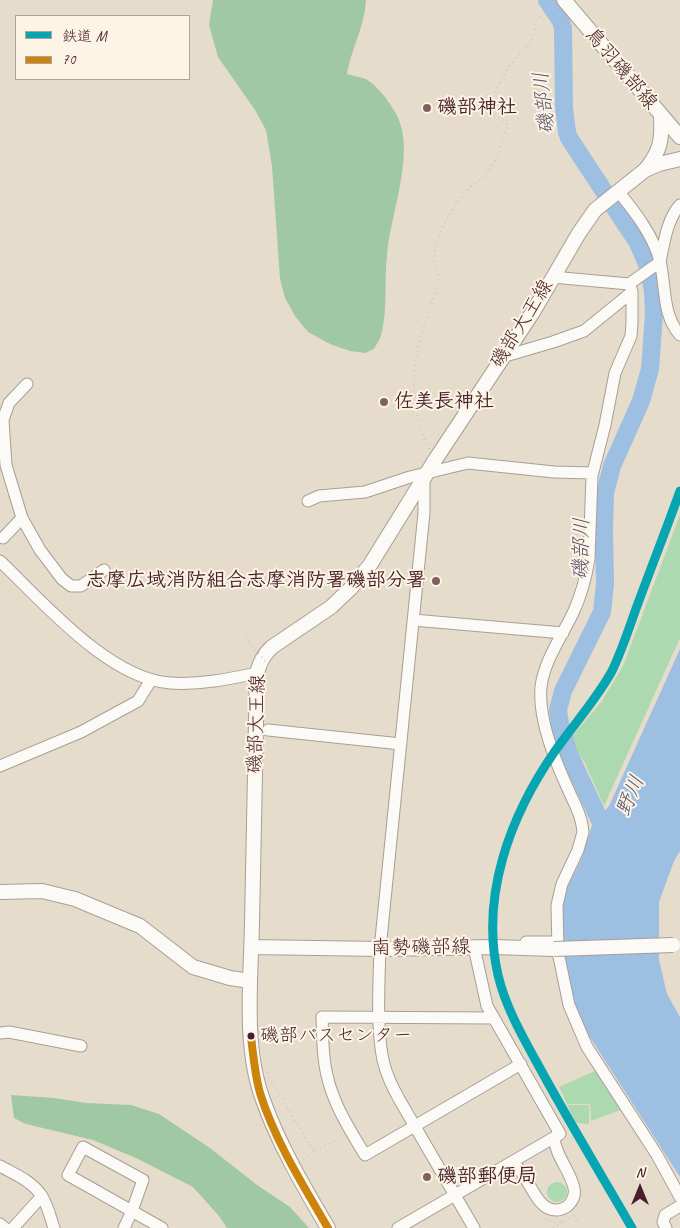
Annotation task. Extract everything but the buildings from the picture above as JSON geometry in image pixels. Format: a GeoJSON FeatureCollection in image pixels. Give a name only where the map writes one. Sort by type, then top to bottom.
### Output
{"type":"FeatureCollection","features":[{"type":"Feature","properties":{"kind":"main road","name":"鳥羽磯部線"},"geometry":{"type":"LineString","coordinates":[[562,3],[680,137]]}},
{"type":"Feature","properties":{"kind":"main road"},"geometry":{"type":"LineString","coordinates":[[645,170],[656,156],[660,145],[661,116]]}},
{"type":"Feature","properties":{"kind":"main road","name":"磯部大王線"},"geometry":{"type":"LineString","coordinates":[[328,1228],[292,1165],[262,1100],[254,1066],[251,1036],[250,981],[264,671],[262,660],[268,651],[331,607],[351,588],[370,565],[429,470],[502,357],[514,342],[579,233],[600,206],[645,170],[659,164],[680,159]]}},
{"type":"Feature","properties":{"kind":"main road"},"geometry":{"type":"LineString","coordinates":[[0,892],[42,891],[75,899],[140,926],[193,966],[230,978],[250,981]]}},
{"type":"Feature","properties":{"kind":"main road","name":"南勢磯部線"},"geometry":{"type":"LineString","coordinates":[[252,947],[380,949],[556,945],[676,945]]}},
{"type":"Feature","properties":{"kind":"street"},"geometry":{"type":"LineString","coordinates":[[618,191],[650,236],[660,262],[668,313],[673,327],[680,335]]}},
{"type":"Feature","properties":{"kind":"street"},"geometry":{"type":"LineString","coordinates":[[502,357],[584,331],[640,277],[660,262],[665,237],[676,209],[680,205]]}},
{"type":"Feature","properties":{"kind":"street"},"geometry":{"type":"LineString","coordinates":[[552,277],[630,288]]}},
{"type":"Feature","properties":{"kind":"street"},"geometry":{"type":"LineString","coordinates":[[630,288],[631,336],[615,373],[606,425],[592,473],[589,559],[580,594],[542,677],[540,696],[550,744],[581,818],[582,832],[578,850],[558,897],[556,945],[569,1005],[580,1035],[657,1155],[680,1197]]}},
{"type":"Feature","properties":{"kind":"street"},"geometry":{"type":"LineString","coordinates":[[27,384],[19,391],[5,410],[2,420],[2,448],[22,518],[40,550],[62,579],[71,586],[81,586],[104,570]]}},
{"type":"Feature","properties":{"kind":"street"},"geometry":{"type":"LineString","coordinates":[[308,501],[327,495],[364,492],[429,470],[468,463],[554,472],[592,473]]}},
{"type":"Feature","properties":{"kind":"street"},"geometry":{"type":"LineString","coordinates":[[429,470],[380,949],[382,1054],[384,1066],[399,1099],[474,1228]]}},
{"type":"Feature","properties":{"kind":"street"},"geometry":{"type":"LineString","coordinates":[[1,535],[22,518]]}},
{"type":"Feature","properties":{"kind":"street"},"geometry":{"type":"LineString","coordinates":[[0,561],[78,636],[112,661],[151,680],[170,683],[190,683],[220,680],[264,671]]}},
{"type":"Feature","properties":{"kind":"street"},"geometry":{"type":"LineString","coordinates":[[413,620],[563,634]]}},
{"type":"Feature","properties":{"kind":"street"},"geometry":{"type":"LineString","coordinates":[[0,766],[80,732],[138,701],[151,680]]}},
{"type":"Feature","properties":{"kind":"street"},"geometry":{"type":"LineString","coordinates":[[268,730],[401,744]]}},
{"type":"Feature","properties":{"kind":"street"},"geometry":{"type":"LineString","coordinates":[[474,947],[487,1006],[520,1064],[557,1136],[559,1158],[574,1188],[574,1197],[566,1208],[552,1210],[542,1204],[522,1172],[512,1162]]}},
{"type":"Feature","properties":{"kind":"street"},"geometry":{"type":"LineString","coordinates":[[494,1018],[322,1016],[323,1052],[327,1074],[332,1093],[351,1131],[365,1155],[520,1064]]}},
{"type":"Feature","properties":{"kind":"street"},"geometry":{"type":"LineString","coordinates":[[0,1033],[9,1032],[82,1046]]}},
{"type":"Feature","properties":{"kind":"street"},"geometry":{"type":"LineString","coordinates":[[400,1228],[418,1223],[456,1196],[557,1136]]}},
{"type":"Feature","properties":{"kind":"street"},"geometry":{"type":"LineString","coordinates":[[124,1228],[132,1211],[143,1180],[83,1147],[68,1175],[132,1211],[162,1228]]}},
{"type":"Feature","properties":{"kind":"street"},"geometry":{"type":"LineString","coordinates":[[0,1166],[29,1183],[42,1196],[54,1228]]}},
{"type":"Feature","properties":{"kind":"street"},"geometry":{"type":"LineString","coordinates":[[12,1228],[42,1196]]}},
{"type":"Feature","properties":{"kind":"street"},"geometry":{"type":"LineString","coordinates":[[666,1228],[663,1222],[665,1215],[680,1206]]}},
{"type":"Feature","properties":{"kind":"street"},"geometry":{"type":"LineString","coordinates":[[0,1224],[5,1228]]}},
{"type":"Feature","properties":{"kind":"path"},"geometry":{"type":"LineString","coordinates":[[429,470],[413,393],[416,353],[440,278],[436,273],[434,265],[438,239],[456,204],[466,191],[488,171],[495,159],[508,125],[486,110],[513,62],[531,43],[536,31],[536,19],[562,3]]}},
{"type":"Feature","properties":{"kind":"path"},"geometry":{"type":"LineString","coordinates":[[246,637],[264,671]]}},
{"type":"Feature","properties":{"kind":"path"},"geometry":{"type":"LineString","coordinates":[[268,1071],[270,1079],[314,1152]]}},
{"type":"Feature","properties":{"kind":"path"},"geometry":{"type":"LineString","coordinates":[[292,1165],[351,1131]]}},
{"type":"Feature","properties":{"kind":"path"},"geometry":{"type":"LineString","coordinates":[[553,1228],[562,1222]]}},
{"type":"Feature","properties":{"kind":"green space"},"geometry":{"type":"Polygon","coordinates":[[[213,0],[366,0],[363,19],[347,74],[366,79],[385,97],[399,120],[403,135],[404,152],[403,169],[387,255],[383,326],[380,339],[374,349],[365,353],[350,351],[330,344],[308,332],[295,316],[285,298],[280,279],[272,166],[266,130],[255,110],[218,57],[209,25],[213,0]]]}},
{"type":"Feature","properties":{"kind":"green space"},"geometry":{"type":"Polygon","coordinates":[[[680,515],[680,638],[604,806],[585,763],[569,740],[602,701],[623,666],[680,515]]]}},
{"type":"Feature","properties":{"kind":"green space"},"geometry":{"type":"Polygon","coordinates":[[[597,1070],[623,1109],[591,1121],[590,1104],[567,1104],[559,1087],[597,1070]]]}},
{"type":"Feature","properties":{"kind":"green space"},"geometry":{"type":"Polygon","coordinates":[[[11,1095],[54,1098],[86,1103],[131,1105],[159,1114],[210,1148],[257,1185],[290,1207],[309,1228],[227,1228],[219,1216],[193,1187],[136,1158],[93,1140],[26,1124],[14,1118],[11,1095]]]}},
{"type":"Feature","properties":{"kind":"green space"},"geometry":{"type":"Polygon","coordinates":[[[567,1105],[589,1105],[589,1124],[576,1123],[567,1105]]]}},
{"type":"Feature","properties":{"kind":"green space"},"geometry":{"type":"Polygon","coordinates":[[[557,1182],[564,1185],[567,1192],[564,1199],[557,1202],[550,1199],[547,1192],[550,1185],[557,1182]]]}},
{"type":"Feature","properties":{"kind":"water","name":"野川"},"geometry":{"type":"Polygon","coordinates":[[[680,649],[680,851],[674,861],[659,902],[659,960],[667,994],[680,1017],[680,1177],[584,1028],[577,1014],[570,988],[565,956],[562,904],[564,894],[581,860],[591,828],[609,806],[680,649]]]}},
{"type":"Feature","properties":{"kind":"waterway","name":"磯部川"},"geometry":{"type":"LineString","coordinates":[[547,0],[561,21],[563,28],[564,108],[569,138],[638,243],[649,269],[653,292],[654,314],[650,369],[641,401],[612,466],[605,493],[605,584],[602,612],[563,691],[558,710],[568,752],[609,840]]}},
{"type":"Feature","properties":{"kind":"rail line","name":"M"},"geometry":{"type":"LineString","coordinates":[[632,1228],[553,1092],[511,1012],[498,975],[493,945],[493,916],[496,887],[512,830],[539,776],[612,671],[680,491]]}},
{"type":"Feature","properties":{"kind":"transit line","name":"70"},"geometry":{"type":"LineString","coordinates":[[251,1036],[257,1079],[266,1111],[290,1162],[328,1228]]}},
{"type":"Feature","properties":{"kind":"place","name":"磯部神社"},"geometry":{"type":"Point","coordinates":[427,108]}},
{"type":"Feature","properties":{"kind":"place","name":"佐美長神社"},"geometry":{"type":"Point","coordinates":[384,402]}},
{"type":"Feature","properties":{"kind":"place","name":"志摩広域消防組合志摩消防署磯部分署"},"geometry":{"type":"Point","coordinates":[436,581]}},
{"type":"Feature","properties":{"kind":"place","name":"磯部バスセンター"},"geometry":{"type":"Point","coordinates":[251,1036]}},
{"type":"Feature","properties":{"kind":"place","name":"磯部郵便局"},"geometry":{"type":"Point","coordinates":[427,1177]}}]}
